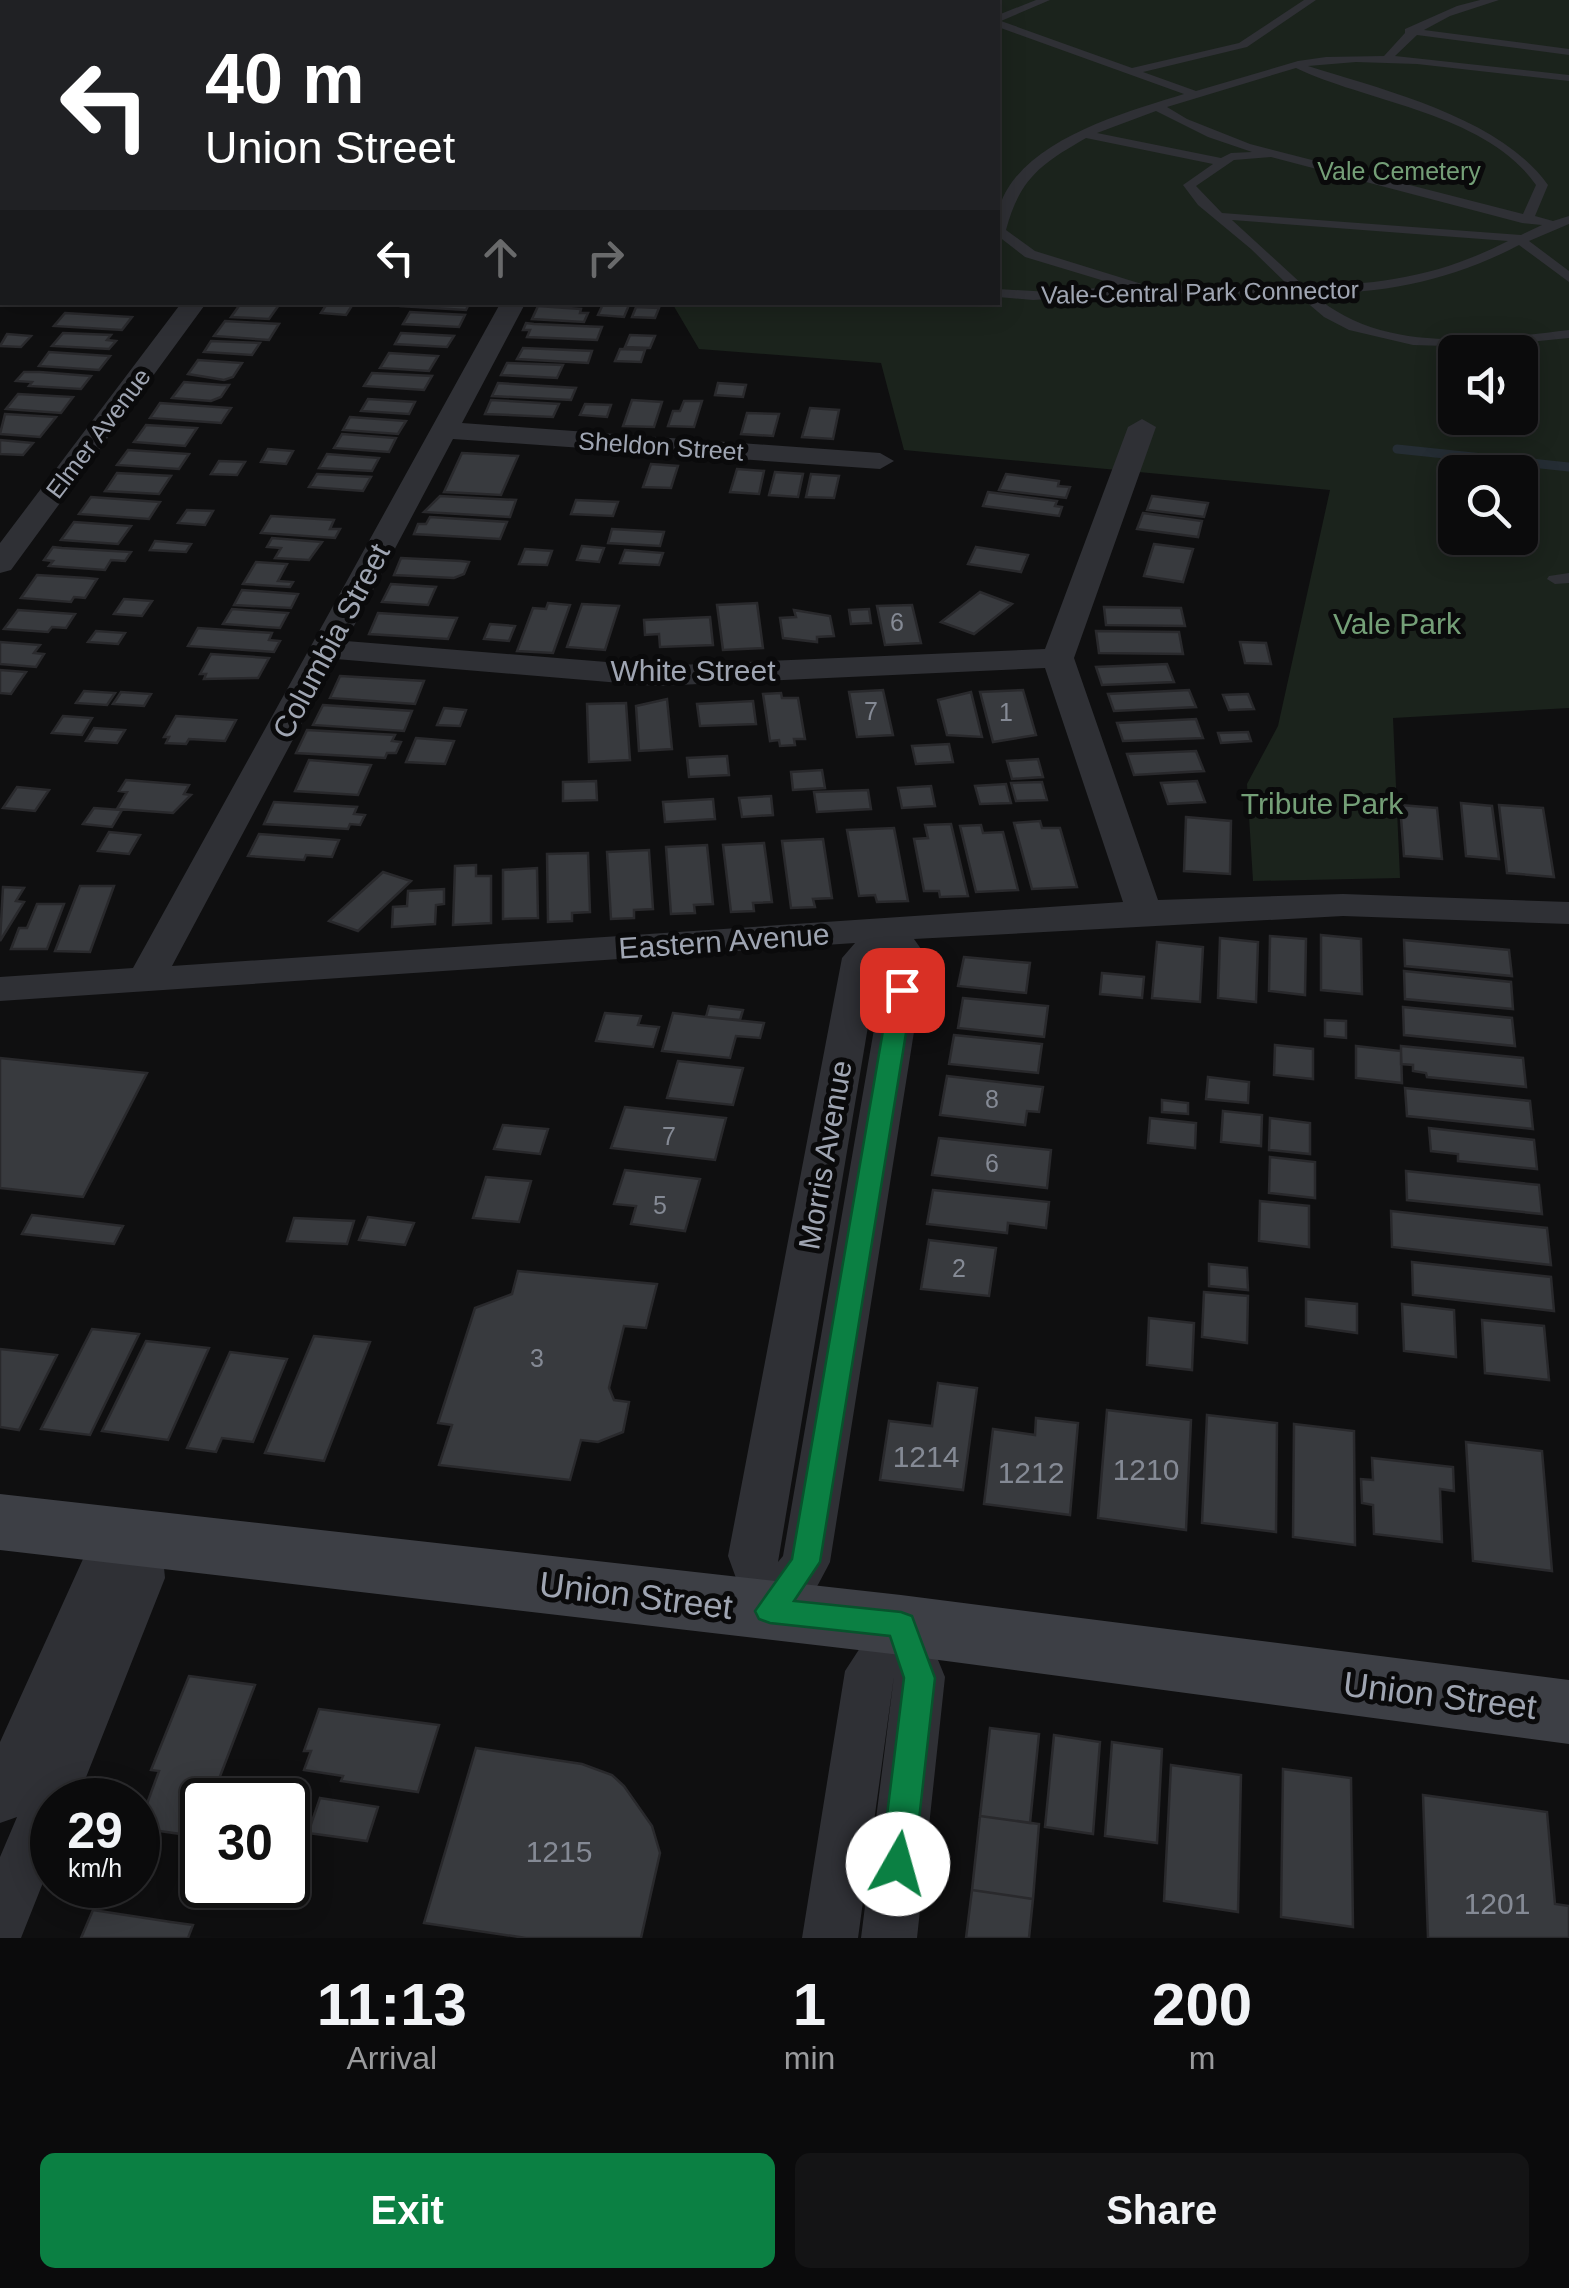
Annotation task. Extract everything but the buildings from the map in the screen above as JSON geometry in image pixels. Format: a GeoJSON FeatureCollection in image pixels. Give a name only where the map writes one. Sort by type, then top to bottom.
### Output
{"type":"FeatureCollection","features":[{"type":"Feature","properties":{"kind":"main road","name":"Union Street"},"geometry":{"type":"LineString","coordinates":[[0,1522],[901,1625],[1569,1712]]}},
{"type":"Feature","properties":{"kind":"street","name":"Elmer Avenue"},"geometry":{"type":"LineString","coordinates":[[0,564],[194,305]]}},
{"type":"Feature","properties":{"kind":"street","name":"Columbia Street"},"geometry":{"type":"LineString","coordinates":[[146,980],[512,305]]}},
{"type":"Feature","properties":{"kind":"street"},"geometry":{"type":"LineString","coordinates":[[1142,427],[1058,658],[1144,912]]}},
{"type":"Feature","properties":{"kind":"street","name":"Sheldon Street"},"geometry":{"type":"LineString","coordinates":[[443,430],[880,461]]}},
{"type":"Feature","properties":{"kind":"street","name":"White Street"},"geometry":{"type":"LineString","coordinates":[[328,649],[656,676],[1058,658]]}},
{"type":"Feature","properties":{"kind":"street","name":"Eastern Avenue"},"geometry":{"type":"LineString","coordinates":[[0,989],[1144,912],[1343,905],[1569,914]]}},
{"type":"Feature","properties":{"kind":"street","name":"Morris Avenue"},"geometry":{"type":"LineString","coordinates":[[770,1611],[806,1562],[842,1196],[908,956],[889,930]]}},
{"type":"Feature","properties":{"kind":"street"},"geometry":{"type":"LineString","coordinates":[[0,1800],[100,1573],[138,1536]]}},
{"type":"Feature","properties":{"kind":"street"},"geometry":{"type":"LineString","coordinates":[[0,1923],[141,1578],[138,1536]]}},
{"type":"Feature","properties":{"kind":"street"},"geometry":{"type":"LineString","coordinates":[[830,1938],[870,1672],[901,1625]]}},
{"type":"Feature","properties":{"kind":"street"},"geometry":{"type":"LineString","coordinates":[[889,1938],[920,1678],[901,1625]]}},
{"type":"Feature","properties":{"kind":"lane"},"geometry":{"type":"LineString","coordinates":[[1000,21],[1045,0]]}},
{"type":"Feature","properties":{"kind":"lane"},"geometry":{"type":"LineString","coordinates":[[1136,70],[1244,45],[1311,0]]}},
{"type":"Feature","properties":{"kind":"lane"},"geometry":{"type":"LineString","coordinates":[[1385,61],[1409,31],[1453,9],[1494,0]]}},
{"type":"Feature","properties":{"kind":"lane"},"geometry":{"type":"LineString","coordinates":[[1000,23],[1196,95]]}},
{"type":"Feature","properties":{"kind":"lane"},"geometry":{"type":"LineString","coordinates":[[1409,31],[1569,52]]}},
{"type":"Feature","properties":{"kind":"lane"},"geometry":{"type":"LineString","coordinates":[[1000,208],[1041,160],[1085,134],[1294,65],[1327,60],[1385,61],[1569,78]]}},
{"type":"Feature","properties":{"kind":"lane"},"geometry":{"type":"LineString","coordinates":[[1294,65],[1382,92],[1515,153],[1536,169],[1542,185],[1527,220]]}},
{"type":"Feature","properties":{"kind":"lane"},"geometry":{"type":"LineString","coordinates":[[1158,107],[1178,122],[1434,193],[1486,213],[1564,222]]}},
{"type":"Feature","properties":{"kind":"lane"},"geometry":{"type":"LineString","coordinates":[[1085,134],[1227,159],[1279,153]]}},
{"type":"Feature","properties":{"kind":"lane"},"geometry":{"type":"LineString","coordinates":[[1228,137],[1237,147],[1227,159],[1189,185],[1199,202],[1224,216],[1327,313],[1399,340],[1510,341],[1569,334]]}},
{"type":"Feature","properties":{"kind":"lane"},"geometry":{"type":"LineString","coordinates":[[1000,186],[1013,189]]}},
{"type":"Feature","properties":{"kind":"lane"},"geometry":{"type":"LineString","coordinates":[[1224,216],[1518,238],[1569,278]]}},
{"type":"Feature","properties":{"kind":"lane","name":"Vale-Central Park Connector"},"geometry":{"type":"LineString","coordinates":[[1000,293],[1020,296],[1144,288],[1307,292],[1385,287],[1447,273],[1518,238],[1564,222]]}},
{"type":"Feature","properties":{"kind":"lane"},"geometry":{"type":"LineString","coordinates":[[1000,232],[1030,254],[1144,288]]}},
{"type":"Feature","properties":{"kind":"green space"},"geometry":{"type":"Polygon","coordinates":[[[1000,0],[1569,0],[1569,708],[1393,718],[1400,878],[1253,881],[1247,784],[1278,726],[1330,490],[904,450],[881,363],[699,349],[673,305],[1000,305],[1000,0]]]}},
{"type":"Feature","properties":{"kind":"waterway"},"geometry":{"type":"LineString","coordinates":[[1397,449],[1569,467]]}},
{"type":"Feature","properties":{"kind":"route"},"geometry":{"type":"LineString","coordinates":[[898,1864],[920,1678],[901,1625],[770,1611],[806,1562],[902,990]]}},
{"type":"Feature","properties":{"kind":"park label","name":"Vale Cemetery"},"geometry":{"type":"Point","coordinates":[1399,171]}},
{"type":"Feature","properties":{"kind":"park label","name":"Vale Park"},"geometry":{"type":"Point","coordinates":[1397,623]}},
{"type":"Feature","properties":{"kind":"park label","name":"Tribute Park"},"geometry":{"type":"Point","coordinates":[1322,803]}}]}
